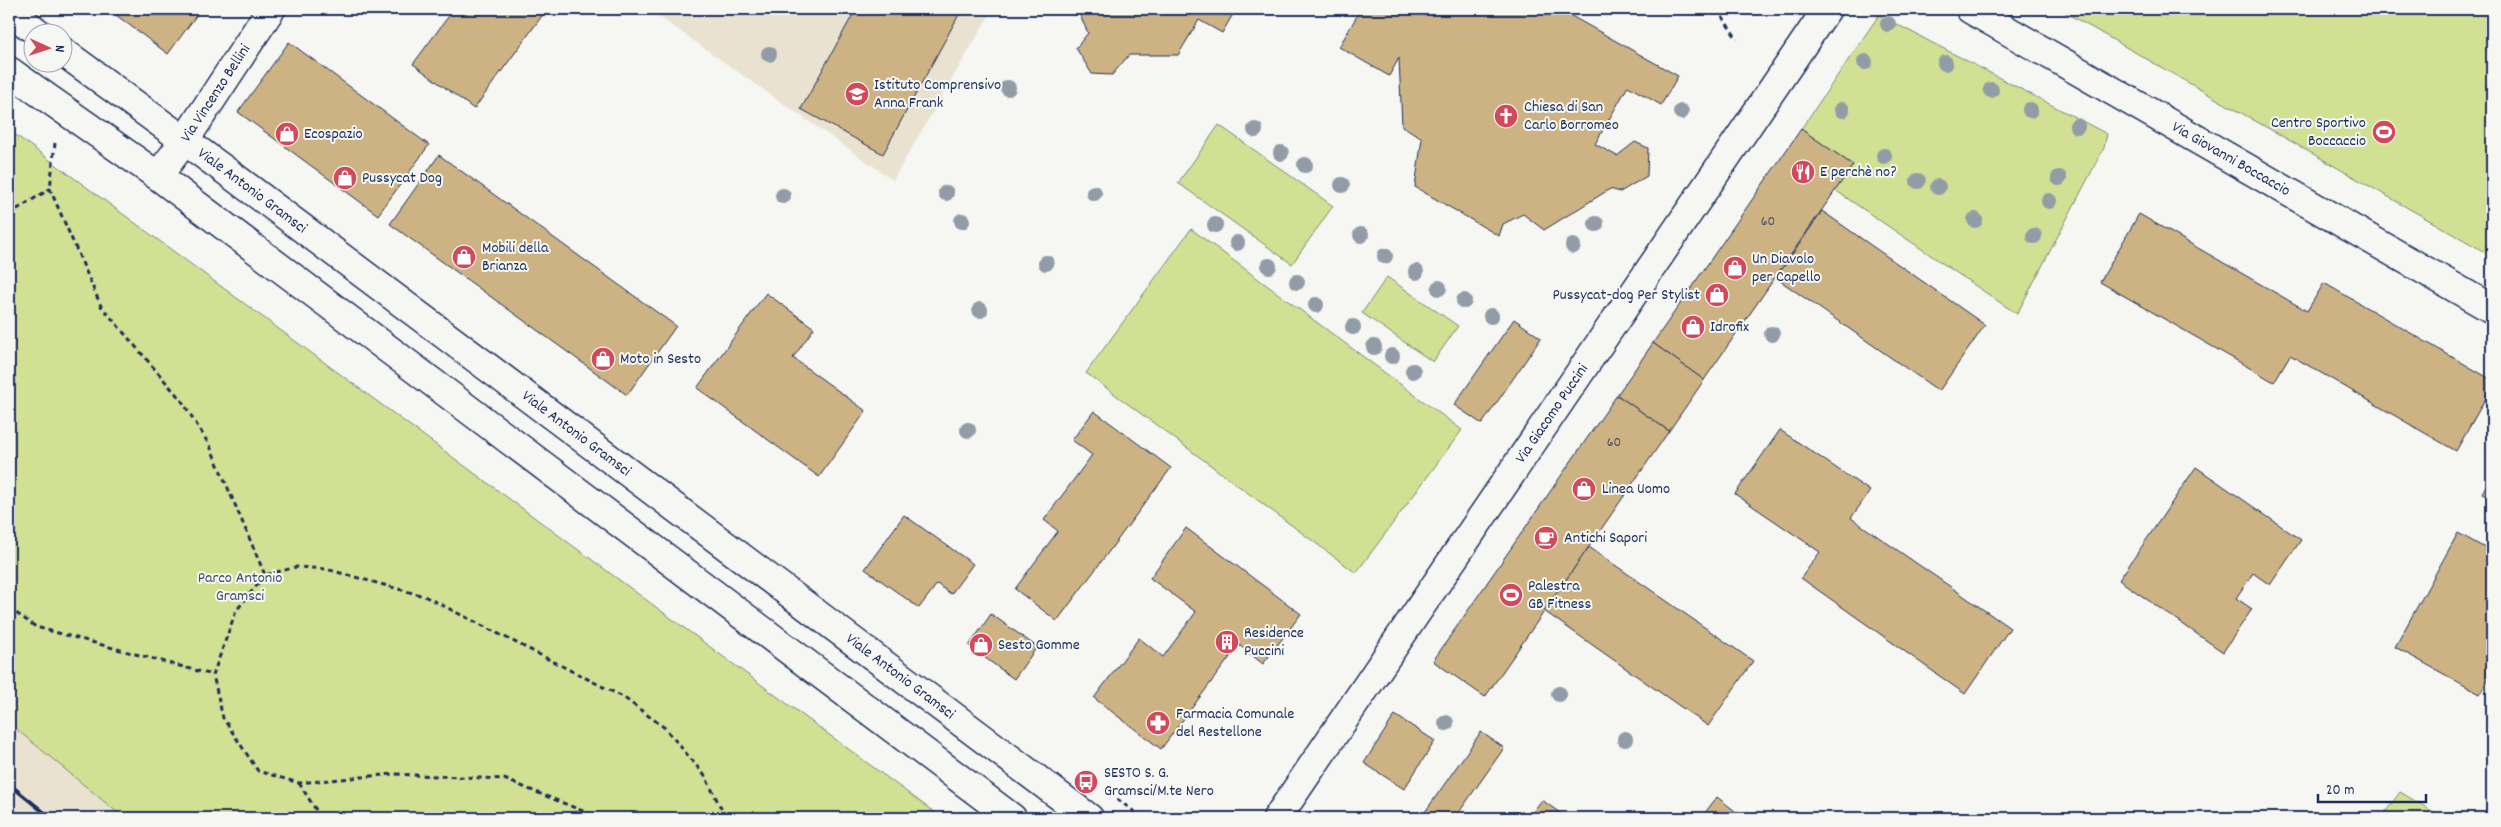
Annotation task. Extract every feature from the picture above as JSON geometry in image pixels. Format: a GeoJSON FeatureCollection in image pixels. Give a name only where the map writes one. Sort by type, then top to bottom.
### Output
{"type":"FeatureCollection","features":[{"type":"Feature","properties":{"kind":"main road","name":"Via Vincenzo Bellini"},"geometry":{"type":"LineString","coordinates":[[158,176],[185,140],[271,9]]}},
{"type":"Feature","properties":{"kind":"main road","name":"Via Giacomo Puccini"},"geometry":{"type":"LineString","coordinates":[[1276,818],[1827,9]]}},
{"type":"Feature","properties":{"kind":"main road","name":"Via Giovanni Boccaccio"},"geometry":{"type":"LineString","coordinates":[[1970,9],[2492,309]]}},
{"type":"Feature","properties":{"kind":"main road"},"geometry":{"type":"LineString","coordinates":[[9,11],[24,22]]}},
{"type":"Feature","properties":{"kind":"main road","name":"Viale Antonio Gramsci"},"geometry":{"type":"LineString","coordinates":[[72,58],[185,140],[1089,818]]}},
{"type":"Feature","properties":{"kind":"main road"},"geometry":{"type":"LineString","coordinates":[[9,71],[70,117],[158,176],[1012,818]]}},
{"type":"Feature","properties":{"kind":"path"},"geometry":{"type":"LineString","coordinates":[[1717,9],[1737,39]]}},
{"type":"Feature","properties":{"kind":"path"},"geometry":{"type":"LineString","coordinates":[[70,117],[55,139],[50,189],[101,306],[182,401],[210,446],[265,575]]}},
{"type":"Feature","properties":{"kind":"path"},"geometry":{"type":"LineString","coordinates":[[9,214],[50,189]]}},
{"type":"Feature","properties":{"kind":"path"},"geometry":{"type":"LineString","coordinates":[[600,818],[504,779],[393,774],[299,783],[258,770],[223,718],[214,675],[236,610],[265,575],[297,567],[326,569],[424,596],[623,697],[671,735],[705,776],[726,818]]}},
{"type":"Feature","properties":{"kind":"path"},"geometry":{"type":"LineString","coordinates":[[9,608],[36,627],[214,675]]}},
{"type":"Feature","properties":{"kind":"path"},"geometry":{"type":"LineString","coordinates":[[299,783],[321,818]]}},
{"type":"Feature","properties":{"kind":"shaded area","name":"Istituto Comprensivo Anna Frank"},"geometry":{"type":"Polygon","coordinates":[[[648,9],[993,9],[893,180],[648,9]]]}},
{"type":"Feature","properties":{"kind":"shaded area"},"geometry":{"type":"Polygon","coordinates":[[[9,723],[124,818],[9,818],[9,723]]]}},
{"type":"Feature","properties":{"kind":"green space","name":"Centro Sportivo Boccaccio"},"geometry":{"type":"Polygon","coordinates":[[[2059,9],[2492,9],[2492,256],[2059,9]]]}},
{"type":"Feature","properties":{"kind":"green space"},"geometry":{"type":"Polygon","coordinates":[[[1879,15],[2107,134],[2104,148],[2017,314],[1835,190],[1853,165],[1801,129],[1879,15]]]}},
{"type":"Feature","properties":{"kind":"green space"},"geometry":{"type":"Polygon","coordinates":[[[1219,125],[1333,206],[1292,264],[1178,183],[1219,125]]]}},
{"type":"Feature","properties":{"kind":"green space","name":"Parco Antonio Gramsci"},"geometry":{"type":"Polygon","coordinates":[[[9,130],[942,818],[124,818],[9,723],[9,130]]]}},
{"type":"Feature","properties":{"kind":"green space"},"geometry":{"type":"Polygon","coordinates":[[[1191,229],[1462,430],[1356,573],[1086,373],[1191,229]]]}},
{"type":"Feature","properties":{"kind":"green space"},"geometry":{"type":"Polygon","coordinates":[[[1387,277],[1458,326],[1433,362],[1362,313],[1387,277]]]}},
{"type":"Feature","properties":{"kind":"green space"},"geometry":{"type":"Polygon","coordinates":[[[2400,792],[2444,818],[2381,818],[2400,792]]]}},
{"type":"Feature","properties":{"kind":"building"},"geometry":{"type":"Polygon","coordinates":[[[108,9],[201,9],[168,54],[108,9]]]}},
{"type":"Feature","properties":{"kind":"building"},"geometry":{"type":"Polygon","coordinates":[[[454,9],[547,9],[474,109],[413,64],[454,9]]]}},
{"type":"Feature","properties":{"kind":"building"},"geometry":{"type":"Polygon","coordinates":[[[856,9],[962,9],[883,154],[801,109],[856,9]]]}},
{"type":"Feature","properties":{"kind":"building"},"geometry":{"type":"Polygon","coordinates":[[[1077,9],[1236,9],[1222,33],[1199,20],[1178,55],[1129,55],[1112,75],[1092,74],[1076,48],[1088,33],[1077,9]]]}},
{"type":"Feature","properties":{"kind":"building","name":"Chiesa di San Carlo Borromeo"},"geometry":{"type":"Polygon","coordinates":[[[1361,9],[1559,9],[1678,76],[1661,105],[1628,86],[1595,144],[1617,156],[1635,142],[1648,148],[1647,176],[1620,192],[1610,189],[1544,230],[1523,214],[1503,224],[1499,236],[1415,187],[1422,138],[1402,126],[1399,58],[1389,76],[1339,47],[1361,9]]]}},
{"type":"Feature","properties":{"kind":"building"},"geometry":{"type":"Polygon","coordinates":[[[289,42],[429,145],[378,215],[238,112],[289,42]]]}},
{"type":"Feature","properties":{"kind":"building"},"geometry":{"type":"Polygon","coordinates":[[[1801,129],[1853,165],[1704,380],[1653,343],[1801,129]]]}},
{"type":"Feature","properties":{"kind":"building"},"geometry":{"type":"Polygon","coordinates":[[[439,155],[676,326],[627,395],[390,224],[439,155]]]}},
{"type":"Feature","properties":{"kind":"building"},"geometry":{"type":"Polygon","coordinates":[[[1822,211],[1985,325],[1939,391],[1776,278],[1822,211]]]}},
{"type":"Feature","properties":{"kind":"building"},"geometry":{"type":"Polygon","coordinates":[[[2139,214],[2307,311],[2324,283],[2492,380],[2492,387],[2456,451],[2290,355],[2274,382],[2100,282],[2139,214]]]}},
{"type":"Feature","properties":{"kind":"building"},"geometry":{"type":"Polygon","coordinates":[[[766,293],[814,328],[793,358],[866,411],[819,477],[697,388],[766,293]]]}},
{"type":"Feature","properties":{"kind":"building"},"geometry":{"type":"Polygon","coordinates":[[[1514,319],[1541,338],[1482,424],[1454,405],[1514,319]]]}},
{"type":"Feature","properties":{"kind":"building"},"geometry":{"type":"Polygon","coordinates":[[[1653,343],[1704,380],[1669,431],[1617,395],[1653,343]]]}},
{"type":"Feature","properties":{"kind":"building"},"geometry":{"type":"Polygon","coordinates":[[[1617,395],[1669,431],[1485,697],[1433,661],[1617,395]]]}},
{"type":"Feature","properties":{"kind":"building"},"geometry":{"type":"Polygon","coordinates":[[[1094,411],[1171,468],[1057,621],[1015,589],[1058,531],[1044,520],[1092,455],[1072,440],[1094,411]]]}},
{"type":"Feature","properties":{"kind":"building"},"geometry":{"type":"Polygon","coordinates":[[[1780,430],[1870,491],[1851,518],[2010,628],[1965,694],[1801,578],[1820,552],[1735,494],[1780,430]]]}},
{"type":"Feature","properties":{"kind":"building"},"geometry":{"type":"Polygon","coordinates":[[[2196,467],[2301,540],[2270,585],[2253,573],[2236,598],[2252,609],[2223,652],[2119,580],[2196,467]]]}},
{"type":"Feature","properties":{"kind":"building"},"geometry":{"type":"Polygon","coordinates":[[[2492,475],[2492,498],[2482,493],[2492,475]]]}},
{"type":"Feature","properties":{"kind":"building"},"geometry":{"type":"Polygon","coordinates":[[[904,515],[973,564],[951,594],[937,584],[919,608],[865,569],[904,515]]]}},
{"type":"Feature","properties":{"kind":"building","name":"Residence Puccini"},"geometry":{"type":"Polygon","coordinates":[[[1186,528],[1301,614],[1263,664],[1239,645],[1161,749],[1094,698],[1139,638],[1163,657],[1196,612],[1150,578],[1186,528]]]}},
{"type":"Feature","properties":{"kind":"building"},"geometry":{"type":"Polygon","coordinates":[[[2458,533],[2492,552],[2492,672],[2480,694],[2395,647],[2458,533]]]}},
{"type":"Feature","properties":{"kind":"building"},"geometry":{"type":"Polygon","coordinates":[[[1589,547],[1753,661],[1708,726],[1544,611],[1589,547]]]}},
{"type":"Feature","properties":{"kind":"building"},"geometry":{"type":"Polygon","coordinates":[[[991,614],[1037,647],[1014,679],[969,646],[991,614]]]}},
{"type":"Feature","properties":{"kind":"building"},"geometry":{"type":"Polygon","coordinates":[[[1395,715],[1435,741],[1404,789],[1364,763],[1395,715]]]}},
{"type":"Feature","properties":{"kind":"building"},"geometry":{"type":"Polygon","coordinates":[[[1481,732],[1504,748],[1455,818],[1433,818],[1425,812],[1481,732]]]}},
{"type":"Feature","properties":{"kind":"building"},"geometry":{"type":"Polygon","coordinates":[[[1717,797],[1744,818],[1701,818],[1717,797]]]}},
{"type":"Feature","properties":{"kind":"building"},"geometry":{"type":"Polygon","coordinates":[[[1542,800],[1567,818],[1528,818],[1542,800]]]}},
{"type":"Feature","properties":{"kind":"railway"},"geometry":{"type":"LineString","coordinates":[[9,784],[51,818]]}},
{"type":"Feature","properties":{"kind":"railway"},"geometry":{"type":"LineString","coordinates":[[9,811],[18,818]]}},
{"type":"Feature","properties":{"kind":"place","name":"Istituto Comprensivo Anna Frank"},"geometry":{"type":"Point","coordinates":[857,94]}},
{"type":"Feature","properties":{"kind":"place","name":"Chiesa di San Carlo Borromeo"},"geometry":{"type":"Point","coordinates":[1506,116]}},
{"type":"Feature","properties":{"kind":"place","name":"Centro Sportivo Boccaccio"},"geometry":{"type":"Point","coordinates":[2384,132]}},
{"type":"Feature","properties":{"kind":"place","name":"Ecospazio"},"geometry":{"type":"Point","coordinates":[287,134]}},
{"type":"Feature","properties":{"kind":"place","name":"E perchè no?"},"geometry":{"type":"Point","coordinates":[1803,172]}},
{"type":"Feature","properties":{"kind":"place","name":"Pussycat Dog"},"geometry":{"type":"Point","coordinates":[345,178]}},
{"type":"Feature","properties":{"kind":"place","name":"Mobili della Brianza"},"geometry":{"type":"Point","coordinates":[464,257]}},
{"type":"Feature","properties":{"kind":"place","name":"Un Diavolo per Capello"},"geometry":{"type":"Point","coordinates":[1735,268]}},
{"type":"Feature","properties":{"kind":"place","name":"Pussycat-dog Per Stylist"},"geometry":{"type":"Point","coordinates":[1717,295]}},
{"type":"Feature","properties":{"kind":"place","name":"Idrofix"},"geometry":{"type":"Point","coordinates":[1693,327]}},
{"type":"Feature","properties":{"kind":"place","name":"Moto in Sesto"},"geometry":{"type":"Point","coordinates":[603,359]}},
{"type":"Feature","properties":{"kind":"place","name":"Linea Uomo"},"geometry":{"type":"Point","coordinates":[1584,489]}},
{"type":"Feature","properties":{"kind":"place","name":"Antichi Sapori"},"geometry":{"type":"Point","coordinates":[1546,538]}},
{"type":"Feature","properties":{"kind":"place","name":"Palestra GB Fitness"},"geometry":{"type":"Point","coordinates":[1511,595]}},
{"type":"Feature","properties":{"kind":"place","name":"Residence Puccini"},"geometry":{"type":"Point","coordinates":[1227,642]}},
{"type":"Feature","properties":{"kind":"place","name":"Sesto Gomme"},"geometry":{"type":"Point","coordinates":[981,645]}},
{"type":"Feature","properties":{"kind":"place","name":"Farmacia Comunale del Restellone"},"geometry":{"type":"Point","coordinates":[1158,723]}},
{"type":"Feature","properties":{"kind":"place","name":"SESTO S. G. Gramsci/M.te Nero"},"geometry":{"type":"Point","coordinates":[1086,782]}}]}
